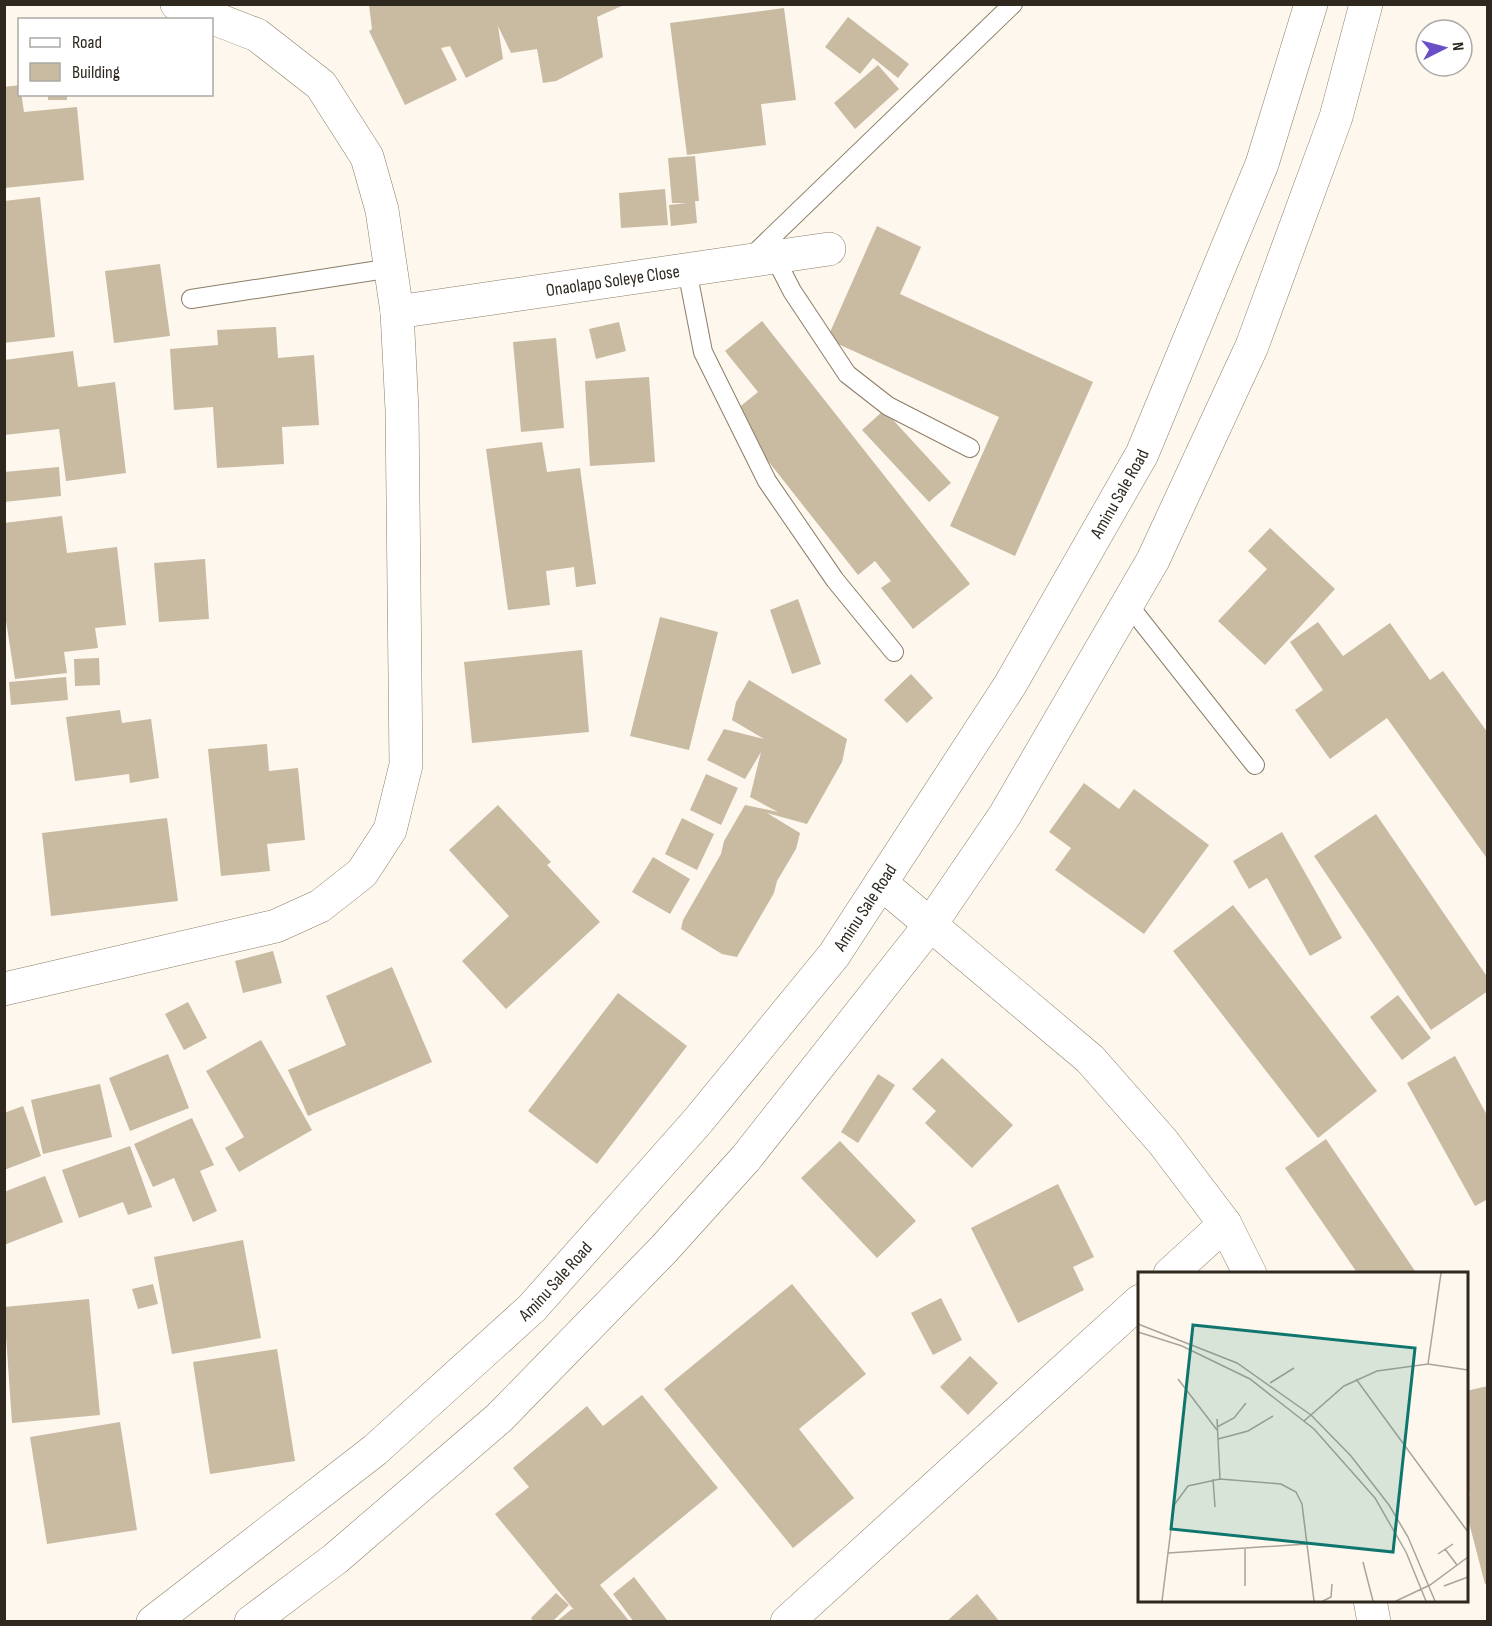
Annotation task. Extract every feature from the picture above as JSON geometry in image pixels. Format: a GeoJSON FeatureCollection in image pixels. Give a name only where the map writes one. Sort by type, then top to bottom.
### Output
{"type":"FeatureCollection","features":[{"type":"Feature","properties":{"kind":"street"},"geometry":{"type":"LineString","coordinates":[[4,989],[276,926],[320,906],[362,873],[390,830],[406,765],[402,410],[397,312],[382,210],[367,156],[321,85],[257,35],[177,4]]}},
{"type":"Feature","properties":{"kind":"street","name":"Aminu Sale Road"},"geometry":{"type":"LineString","coordinates":[[153,1622],[375,1450],[532,1308],[697,1122],[834,955],[1010,685],[1142,454],[1262,165],[1311,4]]}},
{"type":"Feature","properties":{"kind":"street"},"geometry":{"type":"LineString","coordinates":[[251,1622],[335,1559],[500,1418],[664,1249],[746,1158],[930,925],[1005,815],[1153,560],[1252,346],[1336,117],[1366,4]]}},
{"type":"Feature","properties":{"kind":"street","name":"Onaolapo Soleye Close"},"geometry":{"type":"LineString","coordinates":[[397,312],[828,249]]}},
{"type":"Feature","properties":{"kind":"street"},"geometry":{"type":"LineString","coordinates":[[881,883],[1090,1059],[1163,1142],[1225,1224],[1249,1272]]}},
{"type":"Feature","properties":{"kind":"street"},"geometry":{"type":"LineString","coordinates":[[1172,1272],[1225,1224]]}},
{"type":"Feature","properties":{"kind":"street"},"geometry":{"type":"LineString","coordinates":[[786,1622],[1138,1303]]}},
{"type":"Feature","properties":{"kind":"street"},"geometry":{"type":"LineString","coordinates":[[1370,1602],[1374,1622]]}},
{"type":"Feature","properties":{"kind":"lane"},"geometry":{"type":"LineString","coordinates":[[970,448],[888,406],[847,374],[792,291],[761,258],[1013,4]]}},
{"type":"Feature","properties":{"kind":"lane"},"geometry":{"type":"LineString","coordinates":[[191,299],[392,268]]}},
{"type":"Feature","properties":{"kind":"lane"},"geometry":{"type":"LineString","coordinates":[[687,270],[703,352],[767,481],[836,580],[894,652]]}},
{"type":"Feature","properties":{"kind":"lane"},"geometry":{"type":"LineString","coordinates":[[1127,603],[1255,765]]}},
{"type":"Feature","properties":{"kind":"building"},"geometry":{"type":"Polygon","coordinates":[[[374,4],[626,4],[597,17],[603,57],[556,81],[543,83],[537,49],[511,53],[498,26],[503,59],[466,78],[450,46],[441,48],[457,80],[405,105],[369,31],[372,29],[369,5],[374,4]]]}},
{"type":"Feature","properties":{"kind":"building"},"geometry":{"type":"Polygon","coordinates":[[[784,8],[796,100],[761,104],[766,145],[687,155],[670,23],[784,8]]]}},
{"type":"Feature","properties":{"kind":"building"},"geometry":{"type":"Polygon","coordinates":[[[848,17],[909,64],[898,78],[873,58],[860,74],[825,47],[848,17]]]}},
{"type":"Feature","properties":{"kind":"building"},"geometry":{"type":"Polygon","coordinates":[[[878,65],[899,89],[855,129],[834,103],[878,65]]]}},
{"type":"Feature","properties":{"kind":"building"},"geometry":{"type":"Polygon","coordinates":[[[18,85],[18,96],[22,96],[24,112],[77,107],[84,180],[4,188],[4,87],[18,85]]]}},
{"type":"Feature","properties":{"kind":"building"},"geometry":{"type":"Polygon","coordinates":[[[48,96],[67,96],[67,100],[48,100],[48,96]]]}},
{"type":"Feature","properties":{"kind":"building"},"geometry":{"type":"Polygon","coordinates":[[[695,156],[699,201],[695,201],[697,223],[671,226],[669,205],[687,203],[672,203],[668,158],[695,156]]]}},
{"type":"Feature","properties":{"kind":"building"},"geometry":{"type":"Polygon","coordinates":[[[665,189],[668,225],[621,228],[619,193],[665,189]]]}},
{"type":"Feature","properties":{"kind":"building"},"geometry":{"type":"Polygon","coordinates":[[[40,197],[55,337],[4,343],[4,201],[40,197]]]}},
{"type":"Feature","properties":{"kind":"building"},"geometry":{"type":"Polygon","coordinates":[[[877,226],[921,247],[900,294],[1093,382],[1015,556],[950,526],[999,417],[827,339],[877,226]]]}},
{"type":"Feature","properties":{"kind":"building"},"geometry":{"type":"Polygon","coordinates":[[[160,264],[170,336],[114,343],[105,271],[160,264]]]}},
{"type":"Feature","properties":{"kind":"building"},"geometry":{"type":"Polygon","coordinates":[[[762,321],[970,584],[913,629],[881,588],[891,581],[875,561],[858,575],[731,414],[758,392],[725,351],[762,321]]]}},
{"type":"Feature","properties":{"kind":"building"},"geometry":{"type":"Polygon","coordinates":[[[619,322],[626,351],[596,359],[589,329],[619,322]]]}},
{"type":"Feature","properties":{"kind":"building"},"geometry":{"type":"Polygon","coordinates":[[[276,327],[278,358],[314,355],[319,425],[282,427],[284,464],[217,468],[213,407],[174,410],[170,349],[218,345],[217,330],[276,327]]]}},
{"type":"Feature","properties":{"kind":"building"},"geometry":{"type":"Polygon","coordinates":[[[556,338],[564,428],[521,432],[513,342],[556,338]]]}},
{"type":"Feature","properties":{"kind":"building"},"geometry":{"type":"Polygon","coordinates":[[[73,351],[78,387],[115,382],[126,473],[66,481],[59,429],[4,435],[4,360],[73,351]]]}},
{"type":"Feature","properties":{"kind":"building"},"geometry":{"type":"Polygon","coordinates":[[[649,377],[655,462],[590,466],[585,381],[649,377]]]}},
{"type":"Feature","properties":{"kind":"building"},"geometry":{"type":"Polygon","coordinates":[[[884,410],[951,483],[929,502],[862,430],[884,410]]]}},
{"type":"Feature","properties":{"kind":"building"},"geometry":{"type":"Polygon","coordinates":[[[542,442],[547,472],[580,468],[596,584],[576,587],[574,567],[546,571],[550,605],[508,610],[486,449],[542,442]]]}},
{"type":"Feature","properties":{"kind":"building"},"geometry":{"type":"Polygon","coordinates":[[[59,467],[61,496],[4,502],[4,472],[59,467]]]}},
{"type":"Feature","properties":{"kind":"building"},"geometry":{"type":"Polygon","coordinates":[[[62,516],[67,553],[117,547],[126,625],[95,628],[98,648],[64,652],[67,673],[15,679],[4,608],[4,523],[62,516]]]}},
{"type":"Feature","properties":{"kind":"building"},"geometry":{"type":"Polygon","coordinates":[[[1270,528],[1335,589],[1265,665],[1218,621],[1267,569],[1248,551],[1270,528]]]}},
{"type":"Feature","properties":{"kind":"building"},"geometry":{"type":"Polygon","coordinates":[[[205,559],[209,619],[159,622],[154,563],[205,559]]]}},
{"type":"Feature","properties":{"kind":"building"},"geometry":{"type":"Polygon","coordinates":[[[798,599],[821,664],[792,674],[770,610],[798,599]]]}},
{"type":"Feature","properties":{"kind":"building"},"geometry":{"type":"Polygon","coordinates":[[[660,617],[718,632],[689,750],[630,736],[660,617]]]}},
{"type":"Feature","properties":{"kind":"building"},"geometry":{"type":"Polygon","coordinates":[[[1318,622],[1343,656],[1390,623],[1430,680],[1443,671],[1488,733],[1488,860],[1387,718],[1330,759],[1295,710],[1323,690],[1290,642],[1318,622]]]}},
{"type":"Feature","properties":{"kind":"building"},"geometry":{"type":"Polygon","coordinates":[[[582,650],[589,732],[472,743],[464,662],[582,650]]]}},
{"type":"Feature","properties":{"kind":"building"},"geometry":{"type":"Polygon","coordinates":[[[99,658],[100,685],[75,686],[74,659],[99,658]]]}},
{"type":"Feature","properties":{"kind":"building"},"geometry":{"type":"Polygon","coordinates":[[[911,674],[933,698],[907,723],[884,700],[911,674]]]}},
{"type":"Feature","properties":{"kind":"building"},"geometry":{"type":"Polygon","coordinates":[[[66,677],[68,700],[11,705],[9,682],[66,677]]]}},
{"type":"Feature","properties":{"kind":"building"},"geometry":{"type":"Polygon","coordinates":[[[749,680],[847,739],[842,762],[807,824],[767,813],[800,833],[796,849],[777,881],[774,893],[737,957],[722,954],[681,929],[683,920],[721,854],[724,841],[745,805],[778,812],[750,797],[761,752],[745,779],[707,760],[724,729],[764,739],[732,720],[736,702],[749,680]]]}},
{"type":"Feature","properties":{"kind":"building"},"geometry":{"type":"Polygon","coordinates":[[[120,710],[122,723],[151,719],[159,778],[130,783],[129,774],[75,781],[66,717],[120,710]]]}},
{"type":"Feature","properties":{"kind":"building"},"geometry":{"type":"Polygon","coordinates":[[[267,744],[269,771],[298,768],[305,840],[267,844],[270,871],[221,876],[208,749],[267,744]]]}},
{"type":"Feature","properties":{"kind":"building"},"geometry":{"type":"Polygon","coordinates":[[[706,774],[738,788],[721,825],[690,810],[706,774]]]}},
{"type":"Feature","properties":{"kind":"building"},"geometry":{"type":"Polygon","coordinates":[[[1084,783],[1119,809],[1134,789],[1209,845],[1144,934],[1055,870],[1071,848],[1049,832],[1084,783]]]}},
{"type":"Feature","properties":{"kind":"building"},"geometry":{"type":"Polygon","coordinates":[[[498,805],[551,862],[547,865],[600,922],[506,1009],[462,961],[509,916],[449,850],[498,805]]]}},
{"type":"Feature","properties":{"kind":"building"},"geometry":{"type":"Polygon","coordinates":[[[1376,814],[1488,978],[1488,991],[1431,1030],[1314,856],[1376,814]]]}},
{"type":"Feature","properties":{"kind":"building"},"geometry":{"type":"Polygon","coordinates":[[[167,818],[178,901],[51,916],[42,833],[167,818]]]}},
{"type":"Feature","properties":{"kind":"building"},"geometry":{"type":"Polygon","coordinates":[[[682,818],[714,834],[697,870],[665,854],[682,818]]]}},
{"type":"Feature","properties":{"kind":"building"},"geometry":{"type":"Polygon","coordinates":[[[1282,832],[1342,938],[1310,956],[1267,878],[1249,889],[1233,861],[1282,832]]]}},
{"type":"Feature","properties":{"kind":"building"},"geometry":{"type":"Polygon","coordinates":[[[653,857],[690,879],[670,914],[632,892],[653,857]]]}},
{"type":"Feature","properties":{"kind":"building"},"geometry":{"type":"Polygon","coordinates":[[[1233,905],[1377,1091],[1318,1138],[1173,951],[1233,905]]]}},
{"type":"Feature","properties":{"kind":"building"},"geometry":{"type":"Polygon","coordinates":[[[273,951],[282,983],[243,993],[235,961],[273,951]]]}},
{"type":"Feature","properties":{"kind":"building"},"geometry":{"type":"Polygon","coordinates":[[[392,967],[432,1062],[308,1116],[288,1070],[346,1045],[326,996],[392,967]]]}},
{"type":"Feature","properties":{"kind":"building"},"geometry":{"type":"Polygon","coordinates":[[[618,993],[687,1046],[597,1164],[528,1111],[618,993]]]}},
{"type":"Feature","properties":{"kind":"building"},"geometry":{"type":"Polygon","coordinates":[[[1398,995],[1431,1038],[1402,1060],[1370,1017],[1398,995]]]}},
{"type":"Feature","properties":{"kind":"building"},"geometry":{"type":"Polygon","coordinates":[[[188,1002],[207,1038],[184,1050],[165,1014],[188,1002]]]}},
{"type":"Feature","properties":{"kind":"building"},"geometry":{"type":"Polygon","coordinates":[[[261,1040],[312,1130],[239,1172],[225,1148],[244,1137],[206,1071],[261,1040]]]}},
{"type":"Feature","properties":{"kind":"building"},"geometry":{"type":"Polygon","coordinates":[[[168,1054],[189,1108],[130,1131],[109,1078],[168,1054]]]}},
{"type":"Feature","properties":{"kind":"building"},"geometry":{"type":"Polygon","coordinates":[[[1455,1056],[1488,1117],[1488,1199],[1475,1206],[1407,1083],[1455,1056]]]}},
{"type":"Feature","properties":{"kind":"building"},"geometry":{"type":"Polygon","coordinates":[[[942,1058],[1013,1125],[972,1168],[925,1123],[936,1111],[912,1089],[942,1058]]]}},
{"type":"Feature","properties":{"kind":"building"},"geometry":{"type":"Polygon","coordinates":[[[878,1074],[895,1085],[858,1143],[841,1132],[878,1074]]]}},
{"type":"Feature","properties":{"kind":"building"},"geometry":{"type":"Polygon","coordinates":[[[100,1084],[112,1137],[43,1154],[31,1100],[100,1084]]]}},
{"type":"Feature","properties":{"kind":"building"},"geometry":{"type":"Polygon","coordinates":[[[23,1106],[41,1156],[4,1170],[4,1113],[23,1106]]]}},
{"type":"Feature","properties":{"kind":"building"},"geometry":{"type":"Polygon","coordinates":[[[192,1118],[214,1165],[200,1171],[217,1211],[193,1222],[174,1178],[153,1187],[134,1144],[192,1118]]]}},
{"type":"Feature","properties":{"kind":"building"},"geometry":{"type":"Polygon","coordinates":[[[1326,1139],[1416,1272],[1357,1272],[1285,1168],[1326,1139]]]}},
{"type":"Feature","properties":{"kind":"building"},"geometry":{"type":"Polygon","coordinates":[[[840,1141],[916,1221],[877,1258],[801,1178],[840,1141]]]}},
{"type":"Feature","properties":{"kind":"building"},"geometry":{"type":"Polygon","coordinates":[[[130,1146],[152,1207],[128,1215],[123,1202],[79,1218],[62,1170],[130,1146]]]}},
{"type":"Feature","properties":{"kind":"building"},"geometry":{"type":"Polygon","coordinates":[[[45,1176],[63,1222],[4,1245],[4,1192],[45,1176]]]}},
{"type":"Feature","properties":{"kind":"building"},"geometry":{"type":"Polygon","coordinates":[[[1058,1184],[1094,1257],[1073,1267],[1084,1290],[1018,1323],[971,1228],[1058,1184]]]}},
{"type":"Feature","properties":{"kind":"building"},"geometry":{"type":"Polygon","coordinates":[[[243,1240],[261,1338],[172,1354],[154,1257],[243,1240]]]}},
{"type":"Feature","properties":{"kind":"building"},"geometry":{"type":"Polygon","coordinates":[[[153,1284],[158,1304],[138,1309],[132,1289],[153,1284]]]}},
{"type":"Feature","properties":{"kind":"building"},"geometry":{"type":"Polygon","coordinates":[[[792,1284],[866,1374],[799,1429],[854,1498],[793,1548],[664,1389],[792,1284]]]}},
{"type":"Feature","properties":{"kind":"building"},"geometry":{"type":"Polygon","coordinates":[[[941,1298],[962,1340],[933,1355],[911,1313],[941,1298]]]}},
{"type":"Feature","properties":{"kind":"building"},"geometry":{"type":"Polygon","coordinates":[[[89,1299],[100,1415],[12,1423],[4,1307],[89,1299]]]}},
{"type":"Feature","properties":{"kind":"building"},"geometry":{"type":"Polygon","coordinates":[[[277,1349],[295,1461],[210,1474],[193,1362],[277,1349]]]}},
{"type":"Feature","properties":{"kind":"building"},"geometry":{"type":"Polygon","coordinates":[[[970,1356],[998,1383],[968,1415],[940,1387],[970,1356]]]}},
{"type":"Feature","properties":{"kind":"building"},"geometry":{"type":"Polygon","coordinates":[[[1488,1386],[1488,1583],[1485,1584],[1468,1519],[1468,1496],[1470,1495],[1468,1489],[1468,1391],[1488,1386]]]}},
{"type":"Feature","properties":{"kind":"building"},"geometry":{"type":"Polygon","coordinates":[[[642,1395],[718,1488],[600,1585],[630,1622],[556,1622],[572,1609],[574,1610],[495,1514],[529,1487],[513,1468],[587,1406],[603,1426],[642,1395]]]}},
{"type":"Feature","properties":{"kind":"building"},"geometry":{"type":"Polygon","coordinates":[[[120,1422],[137,1530],[47,1544],[30,1437],[120,1422]]]}},
{"type":"Feature","properties":{"kind":"building"},"geometry":{"type":"Polygon","coordinates":[[[634,1577],[667,1620],[665,1622],[634,1622],[613,1594],[634,1577]]]}},
{"type":"Feature","properties":{"kind":"building"},"geometry":{"type":"Polygon","coordinates":[[[556,1593],[569,1605],[552,1622],[534,1622],[531,1618],[556,1593]]]}},
{"type":"Feature","properties":{"kind":"building"},"geometry":{"type":"Polygon","coordinates":[[[977,1594],[1000,1622],[946,1622],[977,1594]]]}}]}
